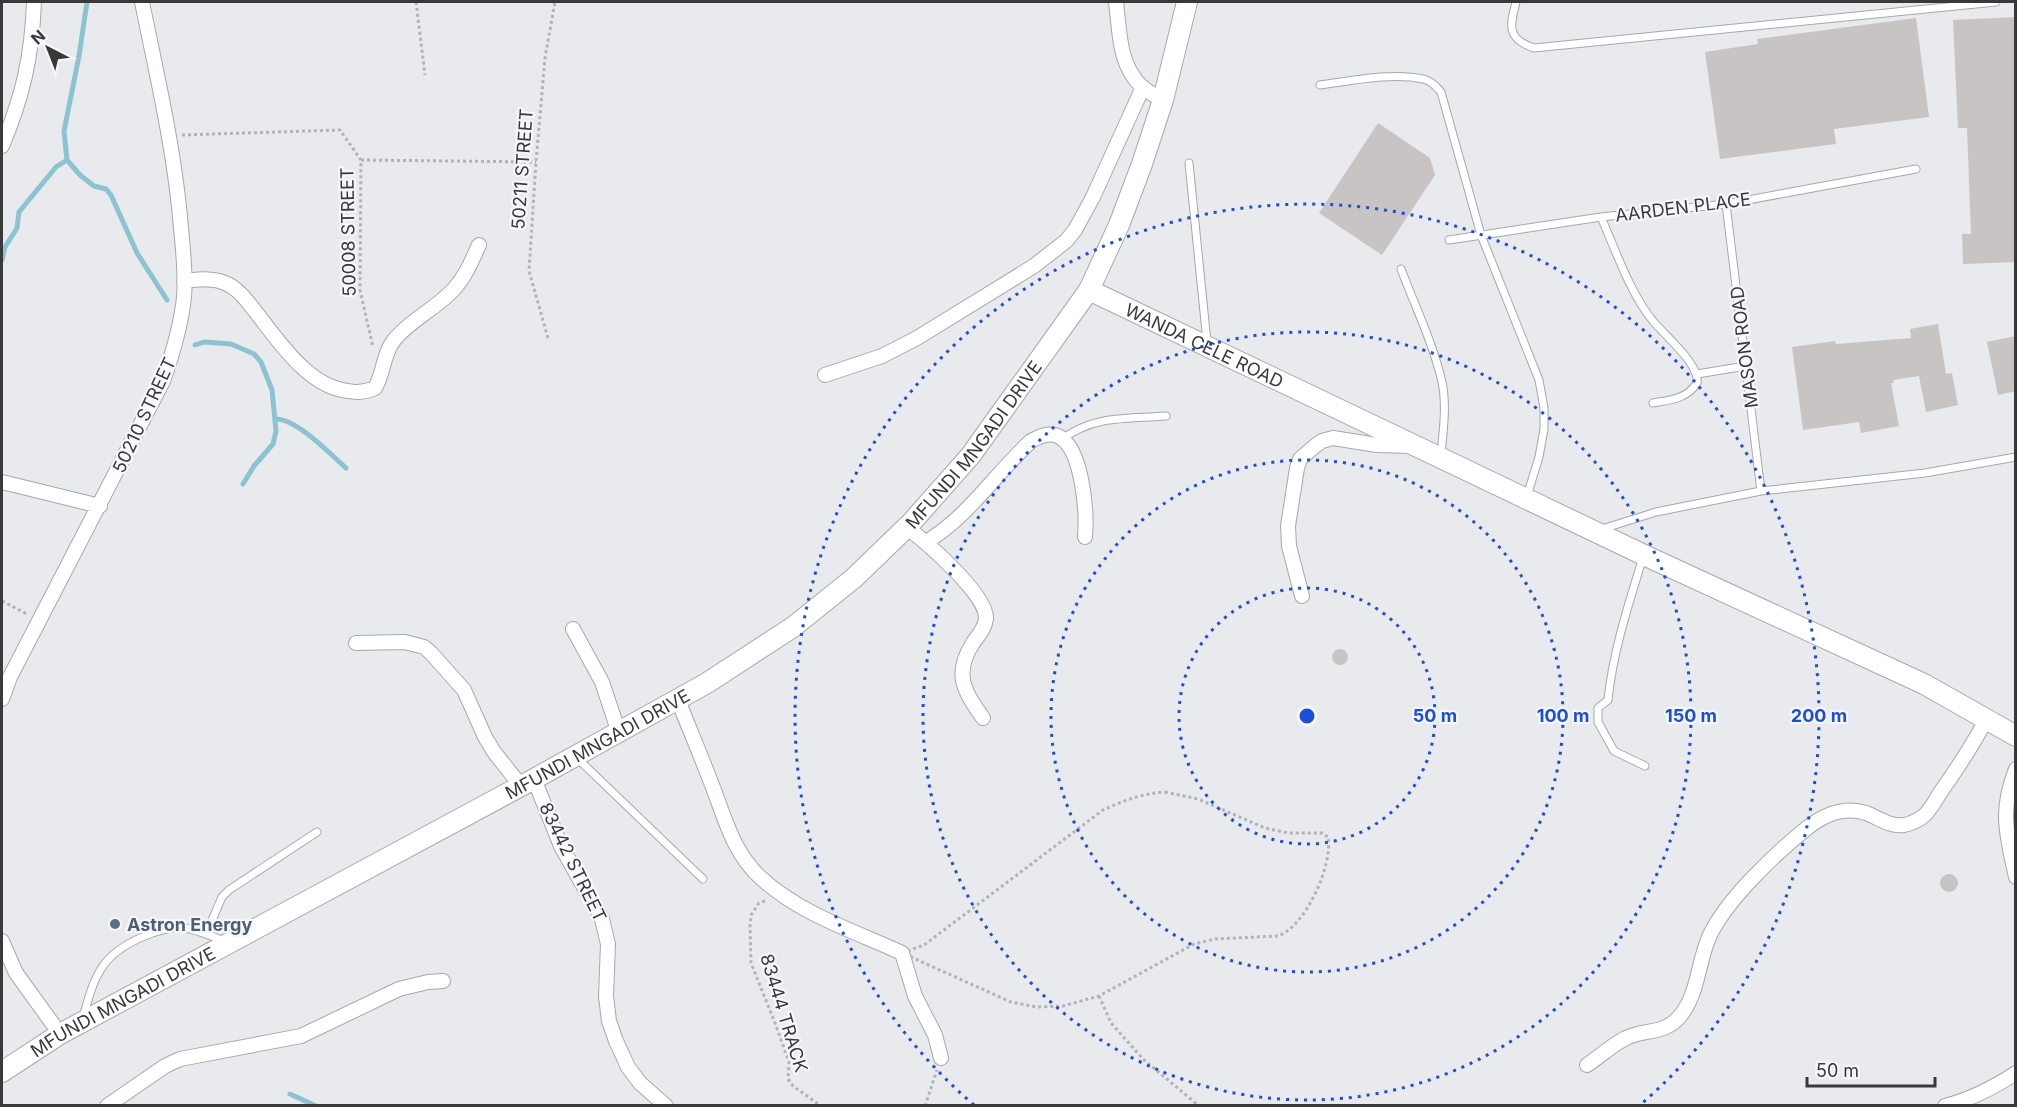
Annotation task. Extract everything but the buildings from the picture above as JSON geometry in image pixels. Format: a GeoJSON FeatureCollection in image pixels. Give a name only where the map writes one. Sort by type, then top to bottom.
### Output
{"type":"FeatureCollection","features":[{"type":"Feature","properties":{"kind":"street"},"geometry":{"type":"LineString","coordinates":[[2,146],[17,110],[28,70],[34,2]]}},
{"type":"Feature","properties":{"kind":"street","name":"50210 STREET"},"geometry":{"type":"LineString","coordinates":[[2,699],[10,677],[164,381],[177,344],[184,295],[179,200],[141,2]]}},
{"type":"Feature","properties":{"kind":"street"},"geometry":{"type":"LineString","coordinates":[[1116,2],[1122,54],[1143,87],[1163,100]]}},
{"type":"Feature","properties":{"kind":"street"},"geometry":{"type":"LineString","coordinates":[[1089,290],[1119,225],[1163,100],[1187,2]]}},
{"type":"Feature","properties":{"kind":"street"},"geometry":{"type":"LineString","coordinates":[[825,375],[882,356],[918,338],[1034,266],[1066,242],[1093,197],[1143,87]]}},
{"type":"Feature","properties":{"kind":"street"},"geometry":{"type":"LineString","coordinates":[[184,281],[216,280],[234,288],[283,348],[310,374],[337,390],[360,392],[375,388],[387,351],[398,336],[418,317],[442,300],[463,279],[479,245]]}},
{"type":"Feature","properties":{"kind":"street","name":"WANDA CELE ROAD"},"geometry":{"type":"LineString","coordinates":[[1089,290],[1644,555],[1924,684],[2016,736]]}},
{"type":"Feature","properties":{"kind":"street","name":"MFUNDI MNGADI DRIVE"},"geometry":{"type":"LineString","coordinates":[[2,1072],[60,1034],[678,700],[793,627],[854,578],[906,527],[971,454],[1089,290]]}},
{"type":"Feature","properties":{"kind":"street"},"geometry":{"type":"LineString","coordinates":[[926,542],[940,534],[969,507],[1031,441],[1043,435],[1052,435],[1062,439],[1072,453],[1080,475],[1085,508],[1085,537]]}},
{"type":"Feature","properties":{"kind":"street"},"geometry":{"type":"LineString","coordinates":[[1302,596],[1291,555],[1288,526],[1300,459],[1322,441],[1333,438],[1377,445],[1416,446]]}},
{"type":"Feature","properties":{"kind":"street"},"geometry":{"type":"LineString","coordinates":[[2,482],[100,506]]}},
{"type":"Feature","properties":{"kind":"street"},"geometry":{"type":"LineString","coordinates":[[906,527],[944,559],[976,596],[985,612],[986,620],[968,651],[962,671],[962,681],[968,696],[983,718]]}},
{"type":"Feature","properties":{"kind":"street"},"geometry":{"type":"LineString","coordinates":[[573,629],[602,682],[618,733]]}},
{"type":"Feature","properties":{"kind":"street","name":"83442 STREET"},"geometry":{"type":"LineString","coordinates":[[356,643],[405,642],[424,647],[464,690],[494,752],[528,783],[602,919],[608,944],[606,996],[609,1021],[616,1041],[628,1067],[640,1083],[666,1106]]}},
{"type":"Feature","properties":{"kind":"street"},"geometry":{"type":"LineString","coordinates":[[678,700],[728,831],[743,858],[759,876],[779,892],[834,924],[902,953],[915,996],[935,1035],[941,1058]]}},
{"type":"Feature","properties":{"kind":"street"},"geometry":{"type":"LineString","coordinates":[[1587,1065],[1624,1039],[1671,1026],[1687,1006],[1694,992],[1702,955],[1722,913],[1752,879],[1807,828],[1823,816],[1835,811],[1848,810],[1866,813],[1896,825],[1906,825],[1923,817],[1971,748],[1986,720]]}},
{"type":"Feature","properties":{"kind":"street"},"geometry":{"type":"LineString","coordinates":[[2016,769],[2008,788],[2005,812],[2016,878]]}},
{"type":"Feature","properties":{"kind":"street"},"geometry":{"type":"LineString","coordinates":[[2,941],[16,973],[60,1034]]}},
{"type":"Feature","properties":{"kind":"street"},"geometry":{"type":"LineString","coordinates":[[107,1106],[165,1066],[180,1059],[301,1036],[399,989],[443,981]]}},
{"type":"Feature","properties":{"kind":"street"},"geometry":{"type":"LineString","coordinates":[[1945,1106],[1991,1090],[2016,1073]]}},
{"type":"Feature","properties":{"kind":"lane"},"geometry":{"type":"LineString","coordinates":[[1516,2],[1510,25],[1511,30],[1520,42],[1534,48],[1996,2]]}},
{"type":"Feature","properties":{"kind":"lane"},"geometry":{"type":"LineString","coordinates":[[1320,84],[1389,77],[1425,79],[1437,87],[1444,104],[1480,235],[1539,380],[1544,408],[1544,429],[1526,498]]}},
{"type":"Feature","properties":{"kind":"lane"},"geometry":{"type":"LineString","coordinates":[[1190,163],[1208,347]]}},
{"type":"Feature","properties":{"kind":"lane","name":"AARDEN PLACE"},"geometry":{"type":"LineString","coordinates":[[1449,240],[1601,217],[1726,204],[1916,169]]}},
{"type":"Feature","properties":{"kind":"lane","name":"MASON ROAD"},"geometry":{"type":"LineString","coordinates":[[1726,204],[1761,491]]}},
{"type":"Feature","properties":{"kind":"lane"},"geometry":{"type":"LineString","coordinates":[[1601,217],[1646,312],[1697,374],[1697,383],[1687,394],[1653,404]]}},
{"type":"Feature","properties":{"kind":"lane"},"geometry":{"type":"LineString","coordinates":[[1401,269],[1430,342],[1442,383],[1444,411],[1441,458]]}},
{"type":"Feature","properties":{"kind":"lane"},"geometry":{"type":"LineString","coordinates":[[1697,374],[1746,366]]}},
{"type":"Feature","properties":{"kind":"lane"},"geometry":{"type":"LineString","coordinates":[[1062,439],[1077,429],[1102,421],[1166,416]]}},
{"type":"Feature","properties":{"kind":"lane"},"geometry":{"type":"LineString","coordinates":[[1596,531],[1656,512],[1761,491],[1925,473],[2016,457]]}},
{"type":"Feature","properties":{"kind":"lane"},"geometry":{"type":"LineString","coordinates":[[1644,555],[1610,676],[1608,700],[1598,708],[1598,722],[1614,751],[1646,766]]}},
{"type":"Feature","properties":{"kind":"lane"},"geometry":{"type":"LineString","coordinates":[[576,757],[703,879]]}},
{"type":"Feature","properties":{"kind":"lane"},"geometry":{"type":"LineString","coordinates":[[206,934],[222,897],[228,890],[317,832]]}},
{"type":"Feature","properties":{"kind":"lane"},"geometry":{"type":"LineString","coordinates":[[81,1023],[94,980],[104,964],[113,955],[144,936],[161,930],[189,929],[230,943]]}},
{"type":"Feature","properties":{"kind":"path"},"geometry":{"type":"LineString","coordinates":[[416,2],[425,75]]}},
{"type":"Feature","properties":{"kind":"path","name":"50211 STREET"},"geometry":{"type":"LineString","coordinates":[[548,338],[529,271],[545,58],[555,2]]}},
{"type":"Feature","properties":{"kind":"path","name":"50008 STREET"},"geometry":{"type":"LineString","coordinates":[[168,135],[339,130],[361,160],[360,290],[375,355]]}},
{"type":"Feature","properties":{"kind":"path"},"geometry":{"type":"LineString","coordinates":[[361,160],[536,162]]}},
{"type":"Feature","properties":{"kind":"path"},"geometry":{"type":"LineString","coordinates":[[2,602],[40,620]]}},
{"type":"Feature","properties":{"kind":"path"},"geometry":{"type":"LineString","coordinates":[[1152,792],[1165,792],[1198,799],[1265,828],[1288,833],[1322,833],[1329,837],[1330,847],[1322,879],[1302,916],[1285,933],[1278,936],[1215,939],[1194,944],[1098,996],[1063,1006],[1037,1007],[1011,1002],[902,953],[924,945],[1103,810],[1122,801],[1152,792]]}},
{"type":"Feature","properties":{"kind":"path","name":"83444 TRACK"},"geometry":{"type":"LineString","coordinates":[[779,892],[770,900],[759,903],[752,915],[751,963],[789,1062],[789,1079],[793,1086],[821,1106]]}},
{"type":"Feature","properties":{"kind":"path"},"geometry":{"type":"LineString","coordinates":[[1098,996],[1112,1023],[1143,1059],[1199,1106]]}},
{"type":"Feature","properties":{"kind":"path"},"geometry":{"type":"LineString","coordinates":[[925,1106],[941,1058]]}},
{"type":"Feature","properties":{"kind":"waterway"},"geometry":{"type":"LineString","coordinates":[[87,2],[64,131],[67,160],[80,175],[94,186],[106,189],[111,195],[137,253],[167,300]]}},
{"type":"Feature","properties":{"kind":"waterway"},"geometry":{"type":"LineString","coordinates":[[2,260],[5,247],[17,228],[19,212],[56,167],[67,160]]}},
{"type":"Feature","properties":{"kind":"waterway"},"geometry":{"type":"LineString","coordinates":[[195,345],[204,342],[231,344],[254,354],[261,362],[272,390],[276,431],[273,444],[254,466],[243,484]]}},
{"type":"Feature","properties":{"kind":"waterway"},"geometry":{"type":"LineString","coordinates":[[275,419],[293,424],[302,430],[346,468]]}},
{"type":"Feature","properties":{"kind":"waterway"},"geometry":{"type":"LineString","coordinates":[[290,1094],[316,1106]]}},
{"type":"Feature","properties":{"kind":"place","name":"Astron Energy"},"geometry":{"type":"Point","coordinates":[115,924]}}]}
